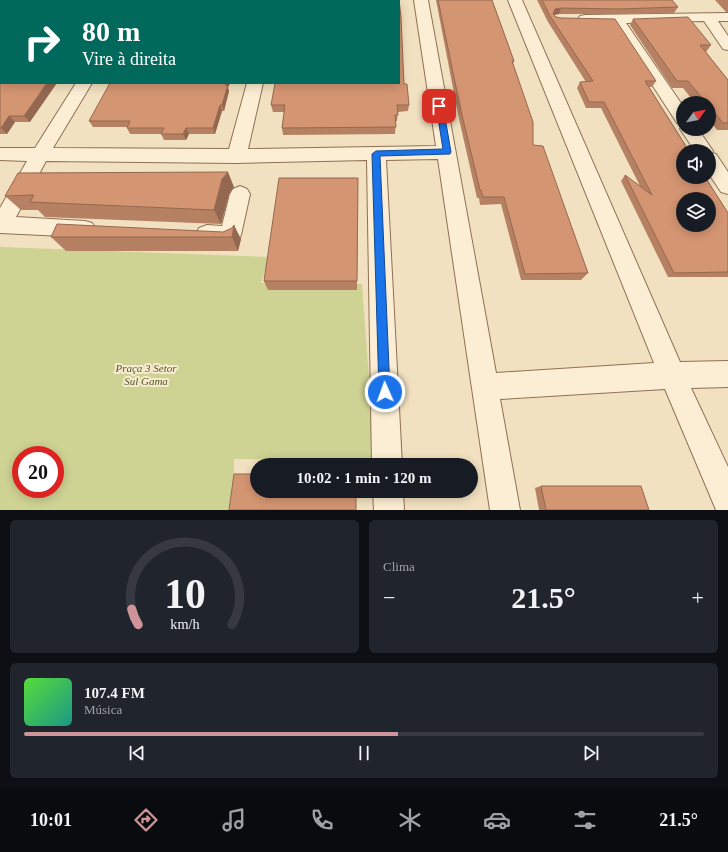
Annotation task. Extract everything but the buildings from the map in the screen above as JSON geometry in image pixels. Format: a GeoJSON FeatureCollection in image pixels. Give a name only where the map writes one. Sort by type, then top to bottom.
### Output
{"type":"FeatureCollection","features":[{"type":"Feature","properties":{"kind":"street"},"geometry":{"type":"LineString","coordinates":[[421,0],[505,510]]}},
{"type":"Feature","properties":{"kind":"street"},"geometry":{"type":"LineString","coordinates":[[515,0],[672,375],[728,502]]}},
{"type":"Feature","properties":{"kind":"street"},"geometry":{"type":"LineString","coordinates":[[708,17],[728,46]]}},
{"type":"Feature","properties":{"kind":"street"},"geometry":{"type":"LineString","coordinates":[[574,19],[617,20],[728,17]]}},
{"type":"Feature","properties":{"kind":"street"},"geometry":{"type":"LineString","coordinates":[[617,20],[676,108]]}},
{"type":"Feature","properties":{"kind":"street"},"geometry":{"type":"LineString","coordinates":[[83,84],[40,154],[1,225],[104,230]]}},
{"type":"Feature","properties":{"kind":"street"},"geometry":{"type":"LineString","coordinates":[[237,156],[256,84]]}},
{"type":"Feature","properties":{"kind":"street"},"geometry":{"type":"LineString","coordinates":[[0,154],[237,156],[447,152]]}},
{"type":"Feature","properties":{"kind":"street"},"geometry":{"type":"LineString","coordinates":[[376,154],[387,458]]}},
{"type":"Feature","properties":{"kind":"street"},"geometry":{"type":"LineString","coordinates":[[716,170],[728,188]]}},
{"type":"Feature","properties":{"kind":"street"},"geometry":{"type":"LineString","coordinates":[[191,233],[230,235],[240,194]]}},
{"type":"Feature","properties":{"kind":"street"},"geometry":{"type":"LineString","coordinates":[[485,387],[672,375],[728,374]]}},
{"type":"Feature","properties":{"kind":"street"},"geometry":{"type":"LineString","coordinates":[[388,498],[389,510]]}},
{"type":"Feature","properties":{"kind":"green space","name":"Praça 3 Setor Sul Gama"},"geometry":{"type":"Polygon","coordinates":[[[0,247],[270,257],[261,283],[362,284],[375,458],[234,459],[234,510],[0,510],[0,247]]]}},
{"type":"Feature","properties":{"kind":"route"},"geometry":{"type":"LineString","coordinates":[[385,392],[376,154],[447,152],[439,106]]}}]}
